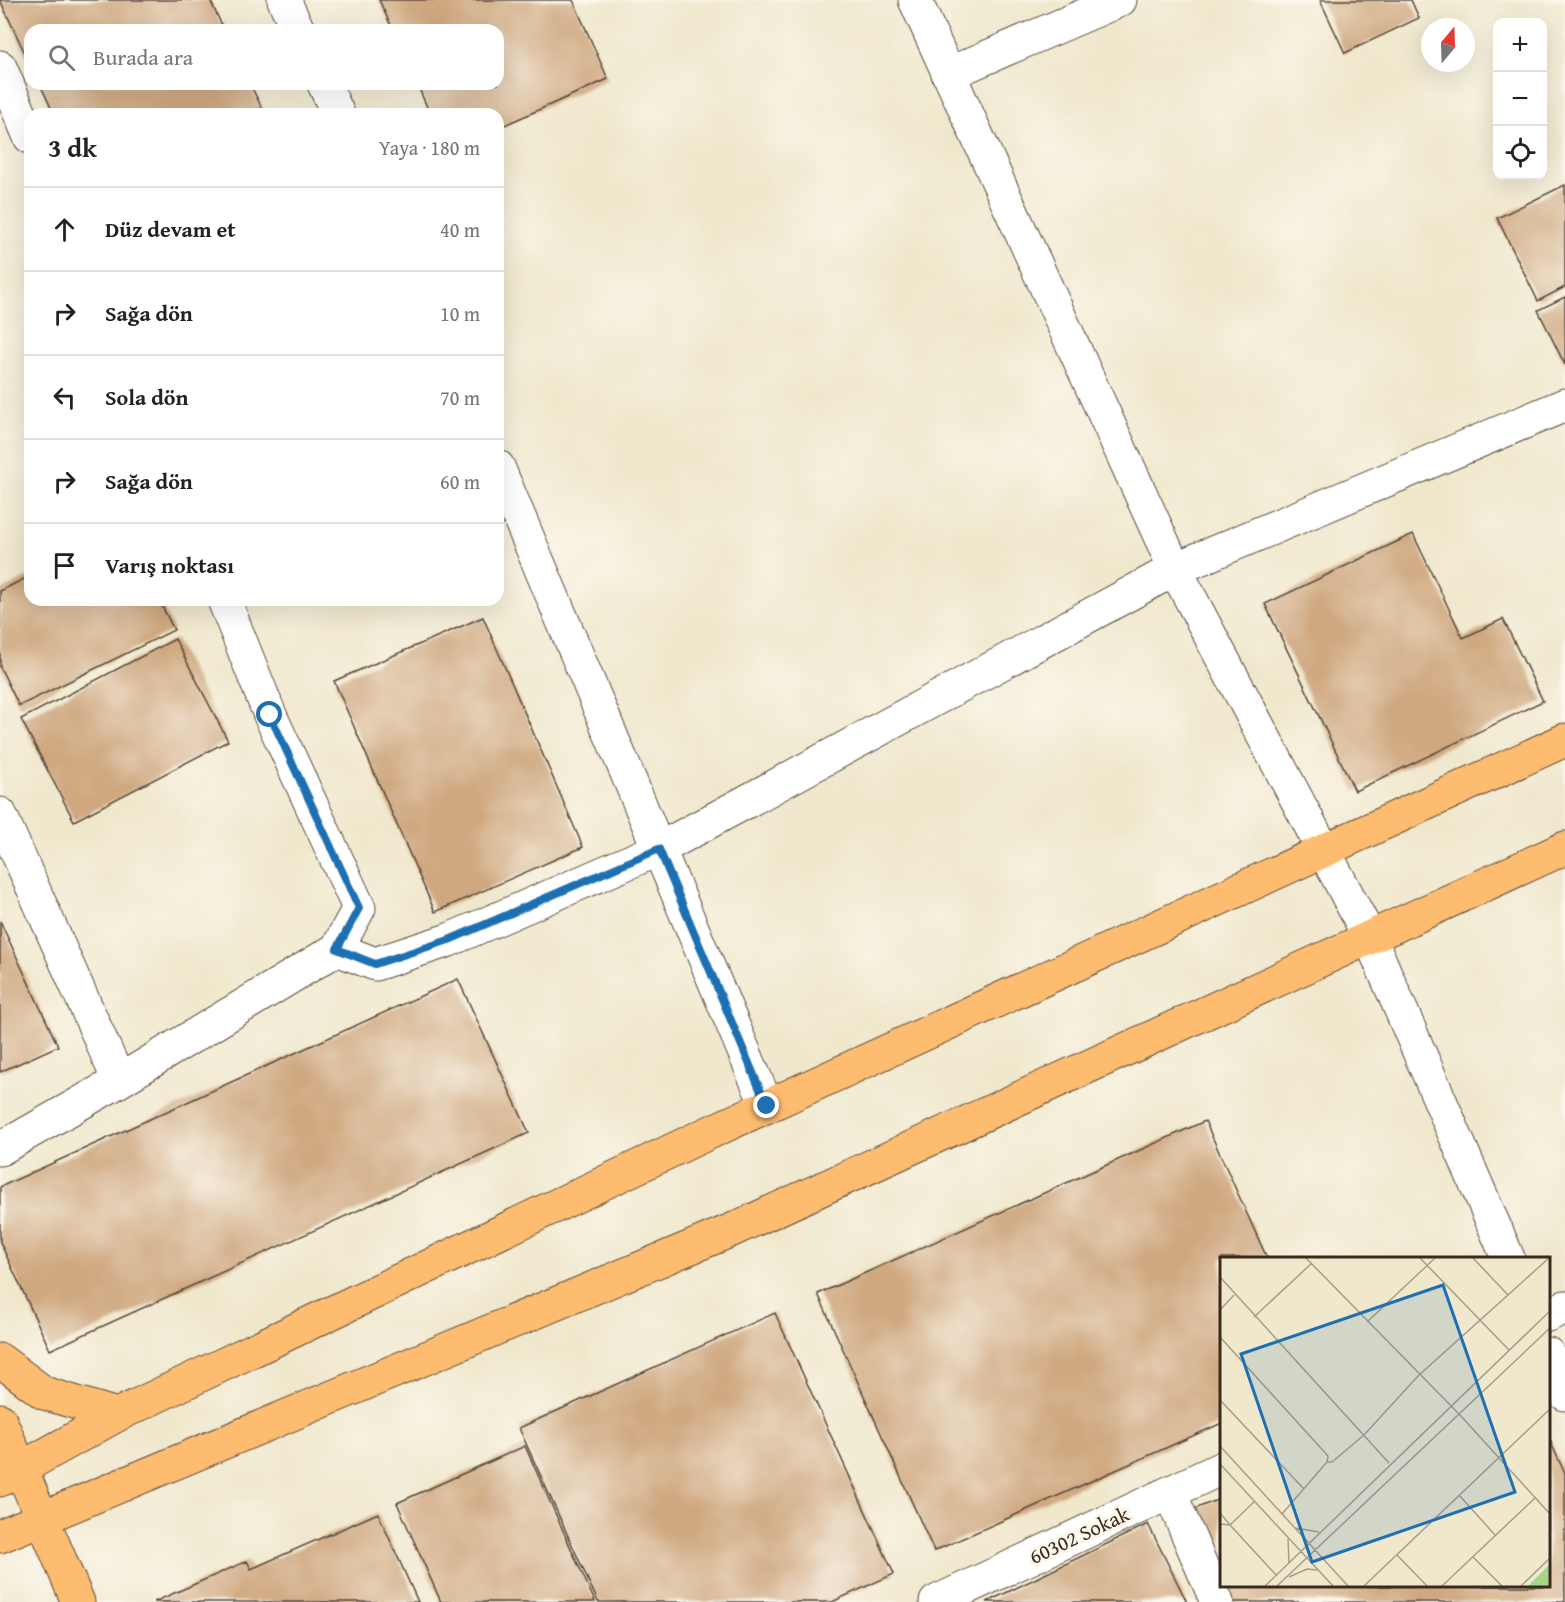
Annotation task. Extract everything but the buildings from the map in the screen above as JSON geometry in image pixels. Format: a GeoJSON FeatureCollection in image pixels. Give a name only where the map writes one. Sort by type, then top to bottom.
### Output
{"type":"FeatureCollection","features":[{"type":"Feature","properties":{"kind":"main road"},"geometry":{"type":"LineString","coordinates":[[10,1474],[117,1415],[700,1137],[1565,740]]}},
{"type":"Feature","properties":{"kind":"main road"},"geometry":{"type":"LineString","coordinates":[[0,1536],[732,1230],[1565,848]]}},
{"type":"Feature","properties":{"kind":"main road"},"geometry":{"type":"LineString","coordinates":[[0,1360],[44,1393],[117,1415]]}},
{"type":"Feature","properties":{"kind":"main road"},"geometry":{"type":"LineString","coordinates":[[0,1420],[10,1474],[41,1519],[78,1602]]}},
{"type":"Feature","properties":{"kind":"street"},"geometry":{"type":"LineString","coordinates":[[284,0],[295,24]]}},
{"type":"Feature","properties":{"kind":"street"},"geometry":{"type":"LineString","coordinates":[[915,0],[1175,569],[1370,938],[1508,1257]]}},
{"type":"Feature","properties":{"kind":"street"},"geometry":{"type":"LineString","coordinates":[[948,74],[1120,0]]}},
{"type":"Feature","properties":{"kind":"street"},"geometry":{"type":"LineString","coordinates":[[0,67],[24,123]]}},
{"type":"Feature","properties":{"kind":"street"},"geometry":{"type":"LineString","coordinates":[[327,90],[335,108]]}},
{"type":"Feature","properties":{"kind":"street"},"geometry":{"type":"LineString","coordinates":[[337,949],[375,964],[449,940],[659,849],[1175,569],[1565,405]]}},
{"type":"Feature","properties":{"kind":"street"},"geometry":{"type":"LineString","coordinates":[[504,481],[767,1106]]}},
{"type":"Feature","properties":{"kind":"street"},"geometry":{"type":"LineString","coordinates":[[0,1149],[119,1081],[337,949],[359,908],[270,715],[226,606]]}},
{"type":"Feature","properties":{"kind":"street"},"geometry":{"type":"LineString","coordinates":[[0,814],[119,1081]]}},
{"type":"Feature","properties":{"kind":"street"},"geometry":{"type":"LineString","coordinates":[[1550,1314],[1565,1307]]}},
{"type":"Feature","properties":{"kind":"street"},"geometry":{"type":"LineString","coordinates":[[1550,1359],[1565,1394]]}},
{"type":"Feature","properties":{"kind":"street","name":"60302 Sokak"},"geometry":{"type":"LineString","coordinates":[[936,1602],[1220,1468]]}},
{"type":"Feature","properties":{"kind":"street"},"geometry":{"type":"LineString","coordinates":[[1170,1492],[1217,1602]]}},
{"type":"Feature","properties":{"kind":"route"},"geometry":{"type":"LineString","coordinates":[[270,715],[359,908],[337,949],[375,964],[449,940],[659,849],[767,1106]]}}]}
